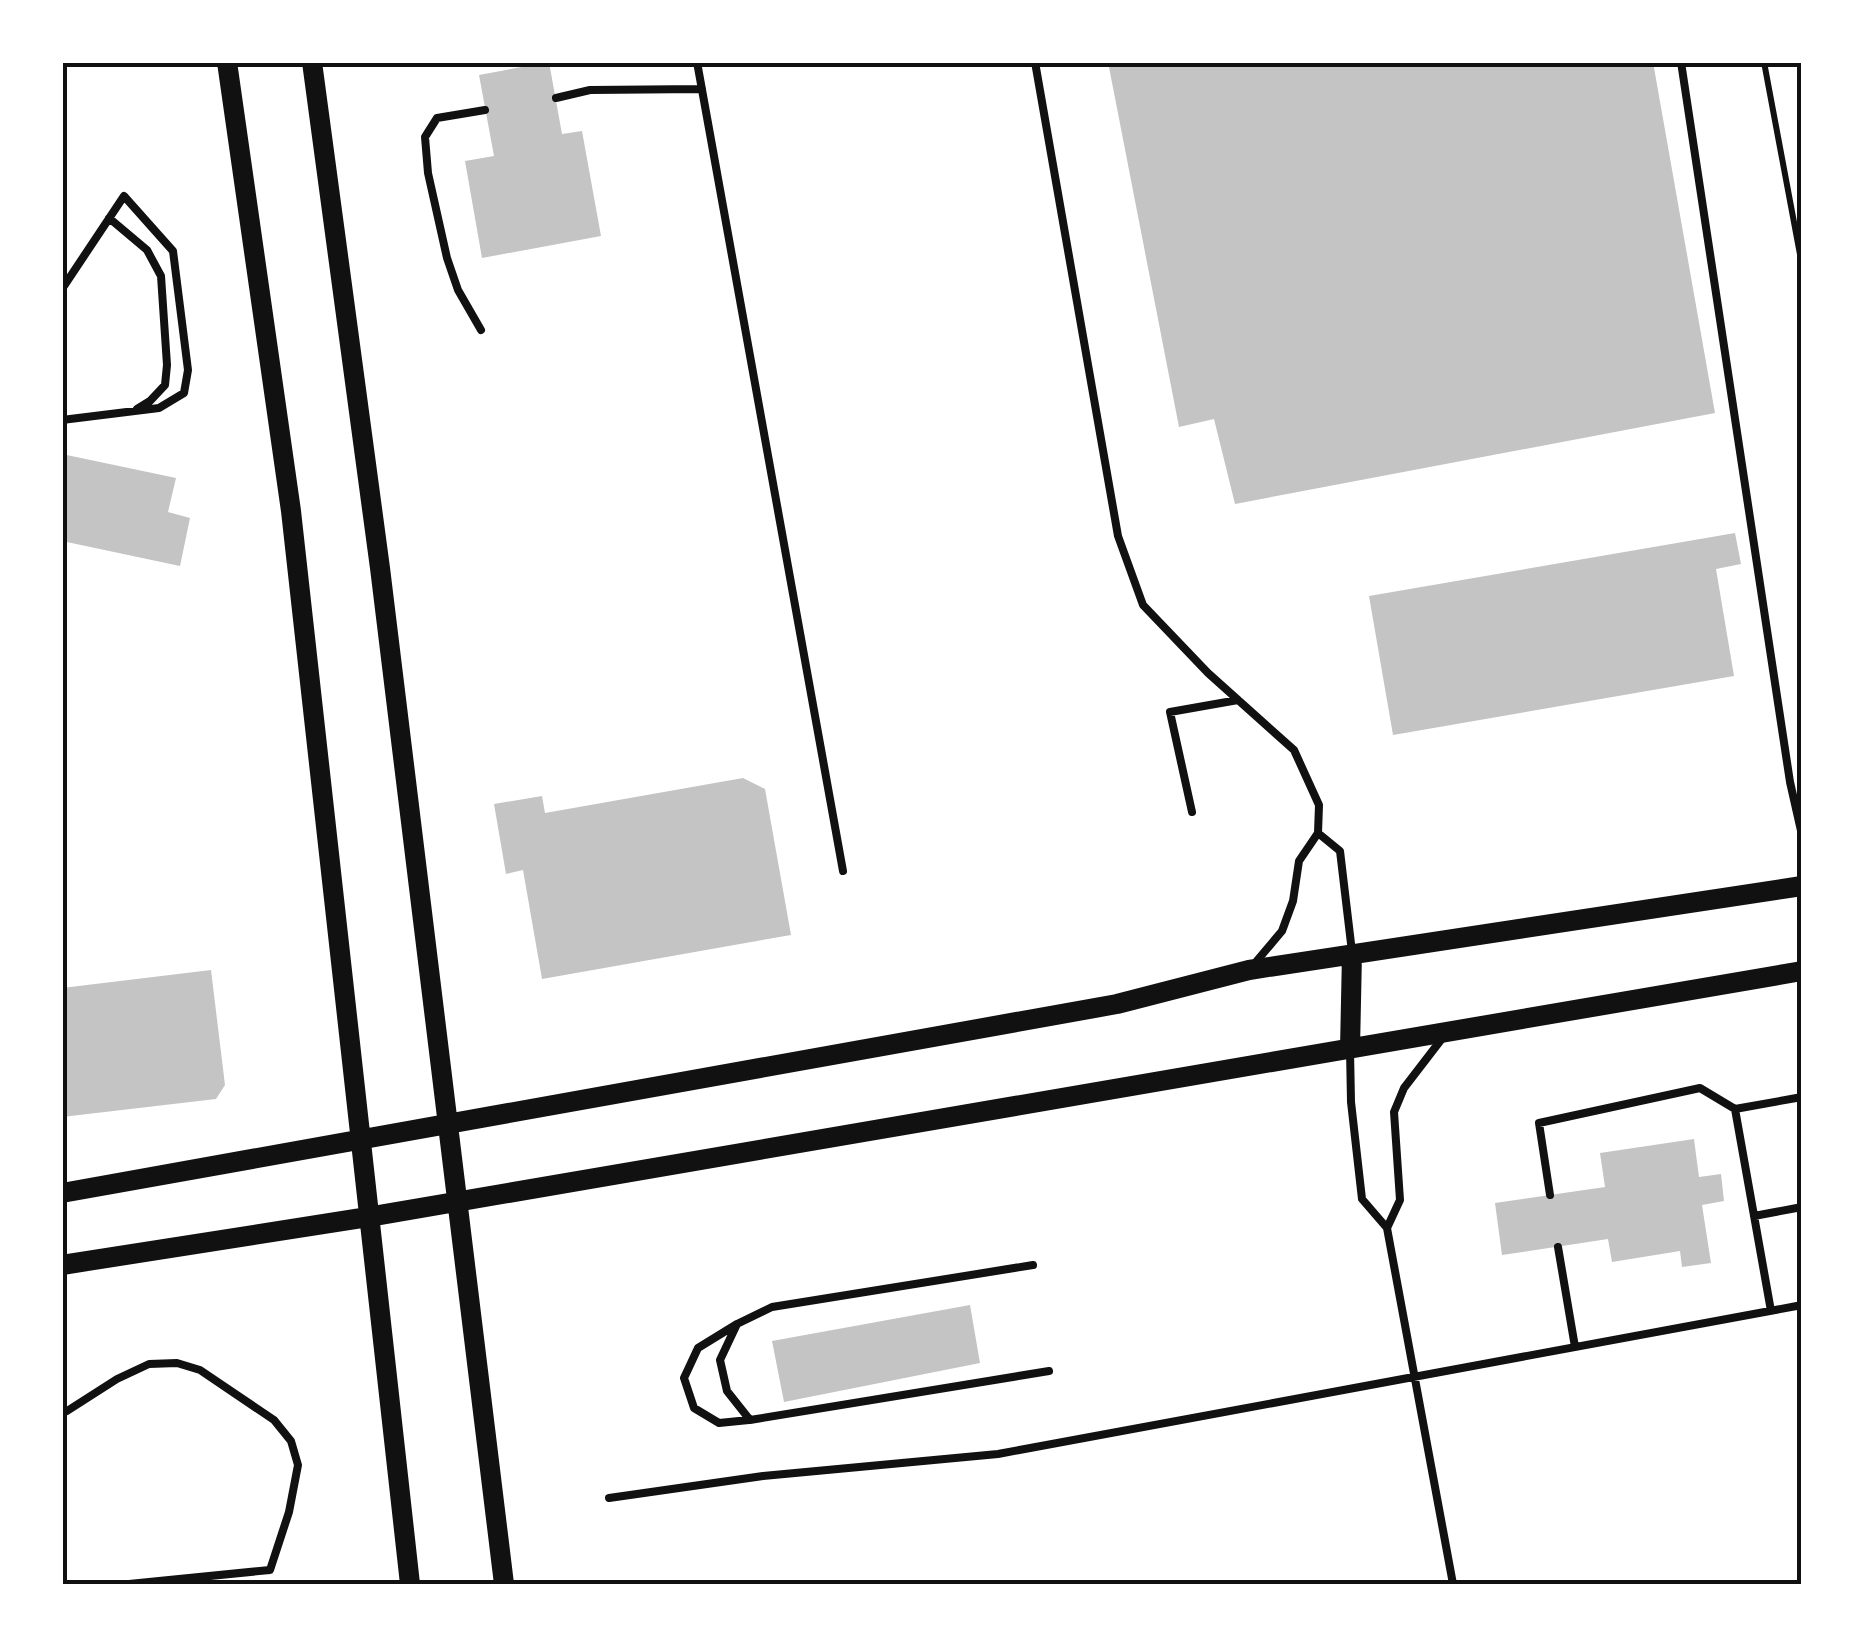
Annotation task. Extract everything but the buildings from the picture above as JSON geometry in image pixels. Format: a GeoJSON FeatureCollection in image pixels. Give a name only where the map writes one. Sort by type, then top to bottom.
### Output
{"type":"FeatureCollection","features":[{"type":"Feature","properties":{"kind":"main road"},"geometry":{"type":"LineString","coordinates":[[227,62],[290,511],[410,1584]]}},
{"type":"Feature","properties":{"kind":"main road"},"geometry":{"type":"LineString","coordinates":[[312,62],[450,1123],[504,1584]]}},
{"type":"Feature","properties":{"kind":"main road"},"geometry":{"type":"LineString","coordinates":[[62,1193],[1117,1004],[1249,970],[1802,886]]}},
{"type":"Feature","properties":{"kind":"main road"},"geometry":{"type":"LineString","coordinates":[[1350,1049],[1352,954]]}},
{"type":"Feature","properties":{"kind":"main road"},"geometry":{"type":"LineString","coordinates":[[62,1265],[368,1217],[1802,971]]}},
{"type":"Feature","properties":{"kind":"lane"},"geometry":{"type":"LineString","coordinates":[[697,62],[843,871]]}},
{"type":"Feature","properties":{"kind":"lane"},"geometry":{"type":"LineString","coordinates":[[1035,62],[1118,536],[1144,605],[1294,750],[1319,805],[1318,833],[1299,861],[1293,900],[1282,931],[1249,970]]}},
{"type":"Feature","properties":{"kind":"lane"},"geometry":{"type":"LineString","coordinates":[[1681,62],[1790,782],[1802,835]]}},
{"type":"Feature","properties":{"kind":"lane"},"geometry":{"type":"LineString","coordinates":[[556,98],[590,90],[702,89]]}},
{"type":"Feature","properties":{"kind":"lane"},"geometry":{"type":"LineString","coordinates":[[481,330],[458,290],[446,258],[428,173],[425,138],[436,118],[485,110]]}},
{"type":"Feature","properties":{"kind":"lane"},"geometry":{"type":"LineString","coordinates":[[62,289],[124,196],[173,251],[188,370],[184,393],[160,408],[62,420]]}},
{"type":"Feature","properties":{"kind":"lane"},"geometry":{"type":"LineString","coordinates":[[109,218],[147,250],[160,276],[165,385],[134,411]]}},
{"type":"Feature","properties":{"kind":"lane"},"geometry":{"type":"LineString","coordinates":[[1192,812],[1170,712],[1238,700]]}},
{"type":"Feature","properties":{"kind":"lane"},"geometry":{"type":"LineString","coordinates":[[1318,833],[1340,850],[1352,954]]}},
{"type":"Feature","properties":{"kind":"lane"},"geometry":{"type":"LineString","coordinates":[[1387,1228],[1400,1200],[1394,1112],[1404,1088],[1446,1034]]}},
{"type":"Feature","properties":{"kind":"lane"},"geometry":{"type":"LineString","coordinates":[[1350,1049],[1351,1102],[1362,1199],[1387,1228],[1453,1584]]}},
{"type":"Feature","properties":{"kind":"lane"},"geometry":{"type":"LineString","coordinates":[[1550,1195],[1539,1122],[1700,1088],[1735,1109],[1802,1096]]}},
{"type":"Feature","properties":{"kind":"lane"},"geometry":{"type":"LineString","coordinates":[[1735,1109],[1771,1311]]}},
{"type":"Feature","properties":{"kind":"lane"},"geometry":{"type":"LineString","coordinates":[[1754,1216],[1802,1206]]}},
{"type":"Feature","properties":{"kind":"lane"},"geometry":{"type":"LineString","coordinates":[[1558,1247],[1575,1348]]}},
{"type":"Feature","properties":{"kind":"lane"},"geometry":{"type":"LineString","coordinates":[[1033,1265],[772,1307],[698,1348],[684,1378],[694,1408],[719,1423],[1049,1371]]}},
{"type":"Feature","properties":{"kind":"lane"},"geometry":{"type":"LineString","coordinates":[[610,1498],[763,1476],[998,1454],[1802,1305]]}},
{"type":"Feature","properties":{"kind":"lane"},"geometry":{"type":"LineString","coordinates":[[737,1324],[720,1360],[727,1391],[750,1420]]}},
{"type":"Feature","properties":{"kind":"lane"},"geometry":{"type":"LineString","coordinates":[[66,1412],[149,1364],[177,1363],[200,1370],[274,1420],[291,1441],[298,1465],[289,1512],[270,1570],[129,1584]]}},
{"type":"Feature","properties":{"kind":"path"},"geometry":{"type":"LineString","coordinates":[[1764,62],[1802,266]]}}]}
